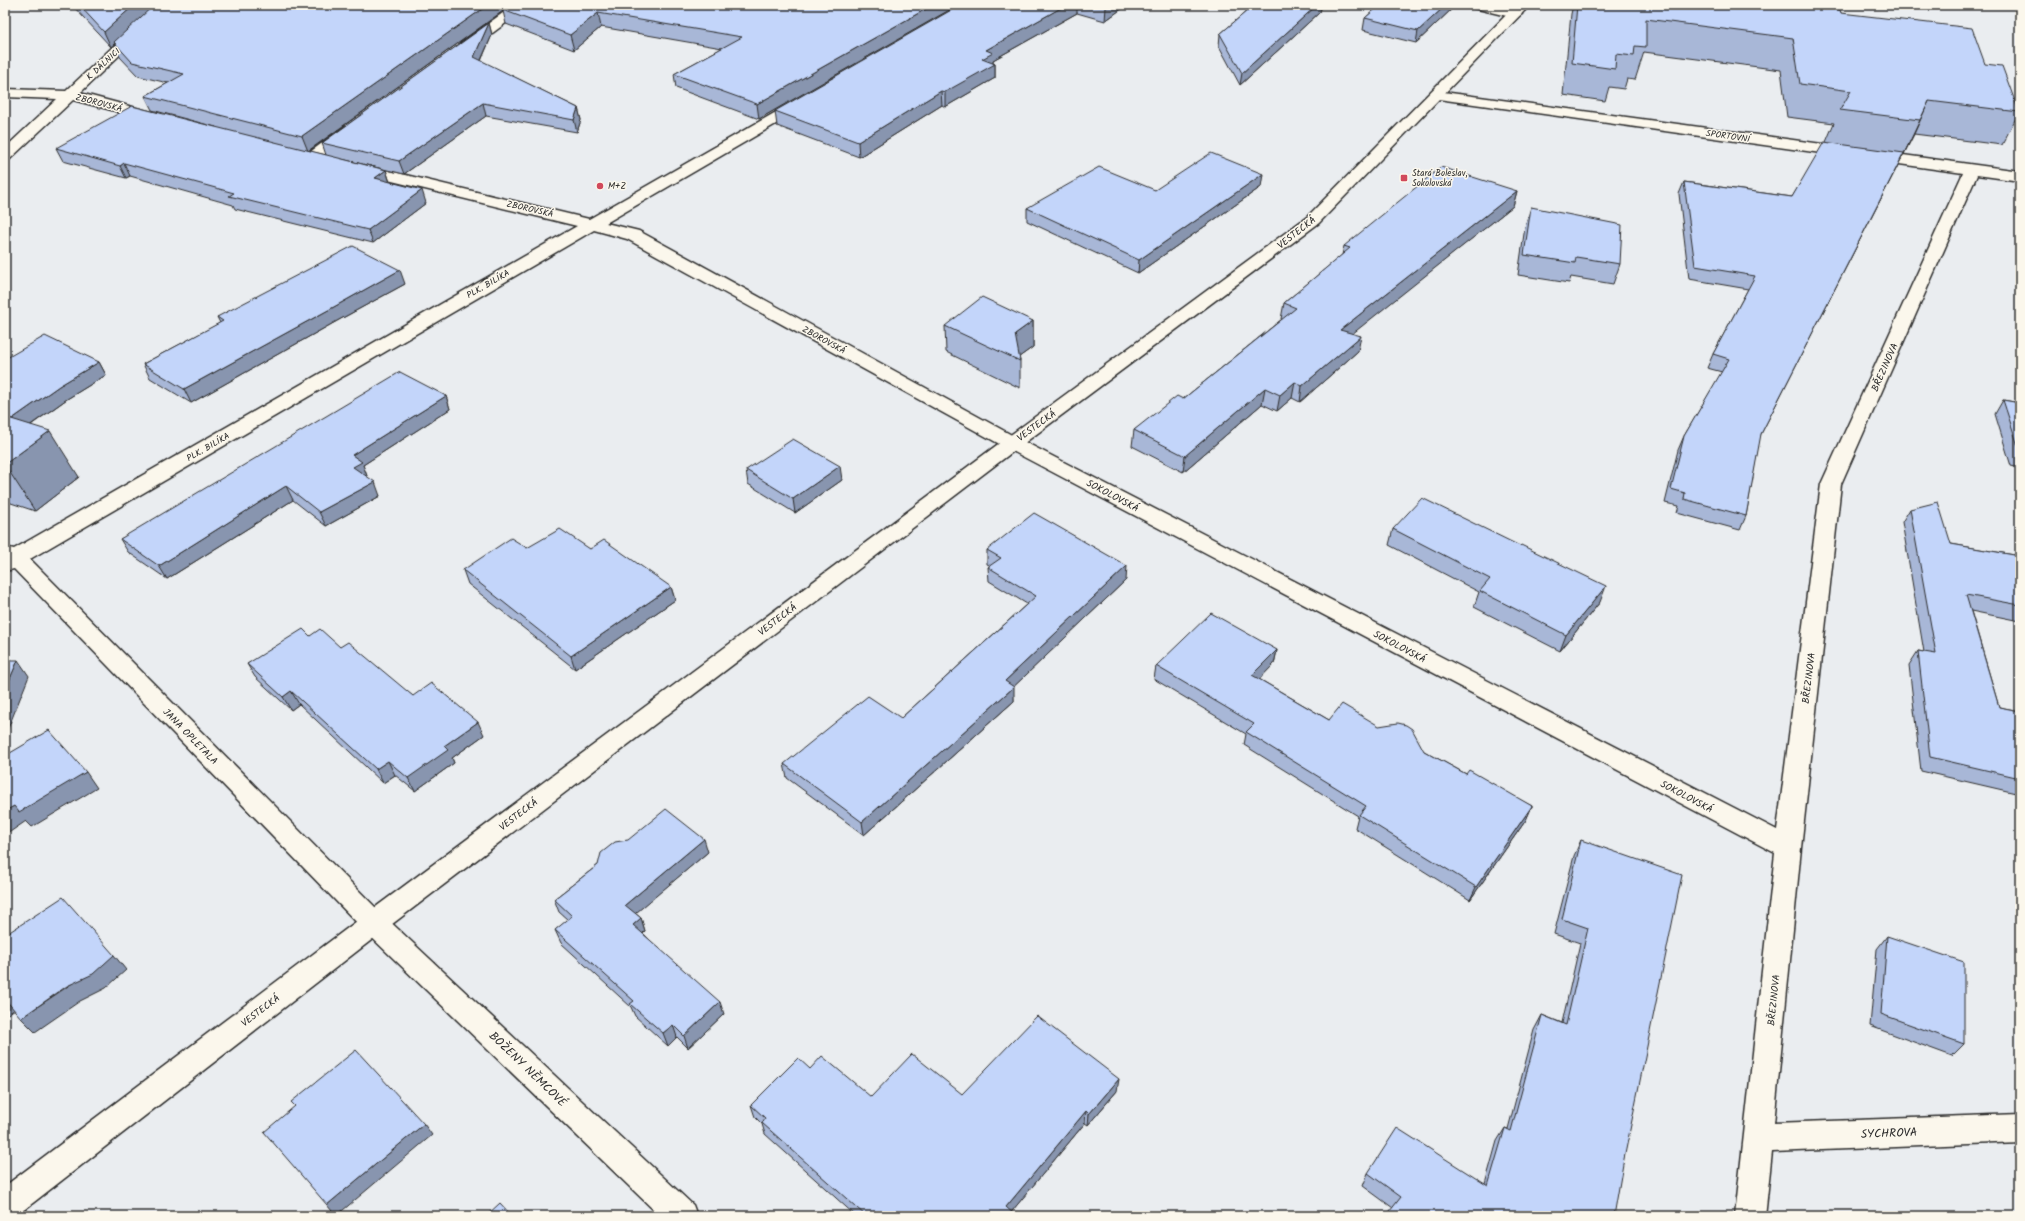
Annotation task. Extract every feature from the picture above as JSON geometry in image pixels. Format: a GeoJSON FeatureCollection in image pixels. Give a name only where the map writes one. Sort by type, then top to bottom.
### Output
{"type":"FeatureCollection","features":[{"type":"Feature","properties":{"kind":"street","name":"K DÁLNICI"},"geometry":{"type":"LineString","coordinates":[[5,156],[165,5]]}},
{"type":"Feature","properties":{"kind":"street"},"geometry":{"type":"LineString","coordinates":[[452,56],[523,5]]}},
{"type":"Feature","properties":{"kind":"street"},"geometry":{"type":"LineString","coordinates":[[1479,5],[1519,9]]}},
{"type":"Feature","properties":{"kind":"street","name":"VESTECKÁ"},"geometry":{"type":"LineString","coordinates":[[5,1205],[374,923],[1012,443],[1313,220],[1436,96],[1519,9]]}},
{"type":"Feature","properties":{"kind":"street","name":"ZBOROVSKÁ"},"geometry":{"type":"LineString","coordinates":[[5,93],[70,95],[165,120]]}},
{"type":"Feature","properties":{"kind":"street","name":"PLK. BILÍKA"},"geometry":{"type":"LineString","coordinates":[[9,559],[813,96]]}},
{"type":"Feature","properties":{"kind":"street","name":"SPORTOVNÍ"},"geometry":{"type":"LineString","coordinates":[[1436,96],[2020,176]]}},
{"type":"Feature","properties":{"kind":"street","name":"ZBOROVSKÁ"},"geometry":{"type":"LineString","coordinates":[[362,121],[304,156],[633,235],[1012,443]]}},
{"type":"Feature","properties":{"kind":"street","name":"BŘEZINOVA"},"geometry":{"type":"LineString","coordinates":[[1750,1216],[1788,848],[1831,484],[1972,169]]}},
{"type":"Feature","properties":{"kind":"street","name":"SOKOLOVSKÁ"},"geometry":{"type":"LineString","coordinates":[[1012,443],[1788,848]]}},
{"type":"Feature","properties":{"kind":"street","name":"JANA OPLETALA"},"geometry":{"type":"LineString","coordinates":[[9,559],[374,923]]}},
{"type":"Feature","properties":{"kind":"street","name":"BOŽENY NĚMCOVÉ"},"geometry":{"type":"LineString","coordinates":[[374,923],[682,1216]]}},
{"type":"Feature","properties":{"kind":"street","name":"SYCHROVA"},"geometry":{"type":"LineString","coordinates":[[1759,1138],[2020,1128]]}},
{"type":"Feature","properties":{"kind":"building"},"geometry":{"type":"Polygon","coordinates":[[[79,5],[134,5],[104,32],[79,5]]]}},
{"type":"Feature","properties":{"kind":"building"},"geometry":{"type":"Polygon","coordinates":[[[154,5],[488,5],[302,136],[145,96],[184,74],[132,62],[114,42],[154,5]]]}},
{"type":"Feature","properties":{"kind":"building"},"geometry":{"type":"Polygon","coordinates":[[[510,5],[933,5],[757,104],[674,74],[742,37],[598,13],[570,35],[503,10],[510,5]]]}},
{"type":"Feature","properties":{"kind":"building"},"geometry":{"type":"Polygon","coordinates":[[[960,5],[1066,5],[986,50],[993,53],[982,59],[995,64],[945,92],[941,91],[858,142],[775,111],[960,5]]]}},
{"type":"Feature","properties":{"kind":"building"},"geometry":{"type":"Polygon","coordinates":[[[1098,5],[1109,5],[1106,7],[1098,5]]]}},
{"type":"Feature","properties":{"kind":"building"},"geometry":{"type":"Polygon","coordinates":[[[1254,5],[1317,5],[1242,73],[1220,34],[1254,5]]]}},
{"type":"Feature","properties":{"kind":"building"},"geometry":{"type":"Polygon","coordinates":[[[1380,5],[1446,5],[1418,31],[1365,18],[1380,5]]]}},
{"type":"Feature","properties":{"kind":"building"},"geometry":{"type":"Polygon","coordinates":[[[1577,5],[1821,5],[1821,7],[1840,10],[1841,13],[1972,28],[1985,64],[2002,66],[2019,112],[1929,101],[1920,120],[1840,110],[1851,91],[1800,84],[1793,38],[1646,19],[1646,47],[1635,46],[1634,56],[1616,54],[1615,69],[1572,63],[1577,5]]]}},
{"type":"Feature","properties":{"kind":"building"},"geometry":{"type":"Polygon","coordinates":[[[489,23],[474,57],[578,108],[574,120],[483,103],[399,161],[322,143],[489,23]]]}},
{"type":"Feature","properties":{"kind":"building"},"geometry":{"type":"Polygon","coordinates":[[[132,106],[386,170],[375,178],[422,190],[368,230],[229,196],[234,193],[124,163],[120,166],[56,148],[132,106]]]}},
{"type":"Feature","properties":{"kind":"building"},"geometry":{"type":"Polygon","coordinates":[[[1824,142],[1904,153],[1761,434],[1746,516],[1684,499],[1685,493],[1671,489],[1684,436],[1729,359],[1713,354],[1755,276],[1695,266],[1684,182],[1792,197],[1824,142]]]}},
{"type":"Feature","properties":{"kind":"building"},"geometry":{"type":"Polygon","coordinates":[[[1211,153],[1263,174],[1139,260],[1027,208],[1099,167],[1155,190],[1211,153]]]}},
{"type":"Feature","properties":{"kind":"building"},"geometry":{"type":"Polygon","coordinates":[[[1441,167],[1517,191],[1340,330],[1361,336],[1302,386],[1295,382],[1280,395],[1265,388],[1185,456],[1134,430],[1177,396],[1183,399],[1296,308],[1284,303],[1350,248],[1344,246],[1441,167]]]}},
{"type":"Feature","properties":{"kind":"building"},"geometry":{"type":"Polygon","coordinates":[[[1531,207],[1622,225],[1620,264],[1576,257],[1575,263],[1524,255],[1531,207]]]}},
{"type":"Feature","properties":{"kind":"building"},"geometry":{"type":"Polygon","coordinates":[[[353,246],[400,270],[184,389],[143,364],[223,321],[217,317],[353,246]]]}},
{"type":"Feature","properties":{"kind":"building"},"geometry":{"type":"Polygon","coordinates":[[[982,297],[1033,321],[1015,334],[1020,361],[945,326],[982,297]]]}},
{"type":"Feature","properties":{"kind":"building"},"geometry":{"type":"Polygon","coordinates":[[[45,336],[99,362],[59,386],[12,419],[5,417],[5,359],[45,336]]]}},
{"type":"Feature","properties":{"kind":"building"},"geometry":{"type":"Polygon","coordinates":[[[400,372],[446,396],[352,455],[362,462],[353,467],[375,482],[319,512],[286,486],[159,566],[120,539],[400,372]]]}},
{"type":"Feature","properties":{"kind":"building"},"geometry":{"type":"Polygon","coordinates":[[[2003,400],[2020,403],[2020,452],[2003,400]]]}},
{"type":"Feature","properties":{"kind":"building"},"geometry":{"type":"Polygon","coordinates":[[[5,417],[50,431],[5,464],[5,417]]]}},
{"type":"Feature","properties":{"kind":"building"},"geometry":{"type":"Polygon","coordinates":[[[793,439],[840,466],[793,499],[746,470],[793,439]]]}},
{"type":"Feature","properties":{"kind":"building"},"geometry":{"type":"Polygon","coordinates":[[[1422,498],[1606,586],[1566,635],[1480,591],[1490,579],[1393,529],[1422,498]]]}},
{"type":"Feature","properties":{"kind":"building"},"geometry":{"type":"Polygon","coordinates":[[[1938,502],[1951,544],[2020,556],[2020,605],[1966,595],[1999,707],[2020,711],[2020,778],[1930,757],[1918,651],[1936,654],[1910,509],[1938,502]]]}},
{"type":"Feature","properties":{"kind":"building"},"geometry":{"type":"Polygon","coordinates":[[[1034,513],[1127,566],[1005,681],[1014,687],[862,822],[784,764],[868,696],[901,718],[1036,596],[988,567],[1001,558],[987,550],[1034,513]]]}},
{"type":"Feature","properties":{"kind":"building"},"geometry":{"type":"Polygon","coordinates":[[[560,529],[590,549],[604,540],[671,587],[571,656],[463,570],[511,538],[527,548],[560,529]]]}},
{"type":"Feature","properties":{"kind":"building"},"geometry":{"type":"Polygon","coordinates":[[[1211,613],[1277,650],[1252,675],[1329,720],[1342,704],[1379,726],[1398,723],[1406,725],[1412,729],[1424,751],[1466,774],[1469,770],[1532,806],[1476,887],[1359,815],[1366,806],[1246,732],[1254,724],[1156,666],[1211,613]]]}},
{"type":"Feature","properties":{"kind":"building"},"geometry":{"type":"Polygon","coordinates":[[[303,629],[310,636],[320,629],[340,647],[348,642],[413,696],[431,683],[478,722],[444,746],[448,750],[408,778],[388,761],[376,769],[291,691],[283,697],[247,664],[303,629]]]}},
{"type":"Feature","properties":{"kind":"building"},"geometry":{"type":"Polygon","coordinates":[[[5,660],[18,660],[5,690],[5,660]]]}},
{"type":"Feature","properties":{"kind":"building"},"geometry":{"type":"Polygon","coordinates":[[[49,730],[86,772],[19,812],[14,806],[5,811],[5,756],[49,730]]]}},
{"type":"Feature","properties":{"kind":"building"},"geometry":{"type":"Polygon","coordinates":[[[666,809],[704,839],[625,905],[641,918],[633,925],[720,1002],[684,1036],[673,1025],[663,1033],[630,1004],[634,1001],[555,930],[572,916],[554,899],[598,865],[601,853],[615,842],[628,840],[666,809]]]}},
{"type":"Feature","properties":{"kind":"building"},"geometry":{"type":"Polygon","coordinates":[[[1581,840],[1682,875],[1623,1164],[1614,1216],[1386,1216],[1401,1197],[1368,1173],[1397,1128],[1488,1186],[1505,1128],[1511,1131],[1542,1015],[1566,1025],[1588,928],[1562,919],[1581,840]]]}},
{"type":"Feature","properties":{"kind":"building"},"geometry":{"type":"Polygon","coordinates":[[[63,897],[114,955],[93,974],[67,986],[21,1018],[5,999],[5,935],[63,897]]]}},
{"type":"Feature","properties":{"kind":"building"},"geometry":{"type":"Polygon","coordinates":[[[1887,936],[1964,962],[1964,1044],[1881,1014],[1887,936]]]}},
{"type":"Feature","properties":{"kind":"building"},"geometry":{"type":"Polygon","coordinates":[[[1037,1016],[1119,1079],[1089,1114],[1086,1111],[1006,1207],[1016,1216],[866,1216],[762,1123],[765,1118],[751,1105],[798,1058],[810,1069],[822,1056],[871,1097],[912,1054],[962,1094],[1037,1016]]]}},
{"type":"Feature","properties":{"kind":"building"},"geometry":{"type":"Polygon","coordinates":[[[356,1050],[424,1124],[327,1205],[264,1132],[295,1106],[291,1102],[356,1050]]]}},
{"type":"Feature","properties":{"kind":"building"},"geometry":{"type":"Polygon","coordinates":[[[500,1203],[512,1216],[486,1216],[500,1203]]]}},
{"type":"Feature","properties":{"kind":"building"},"geometry":{"type":"Polygon","coordinates":[[[2020,1215],[2020,1216],[1932,1216],[2020,1215]]]}},
{"type":"Feature","properties":{"kind":"place","name":"Stará Boleslav, Sokolovská"},"geometry":{"type":"Point","coordinates":[1404,178]}},
{"type":"Feature","properties":{"kind":"place","name":"M+Z"},"geometry":{"type":"Point","coordinates":[600,186]}}]}
